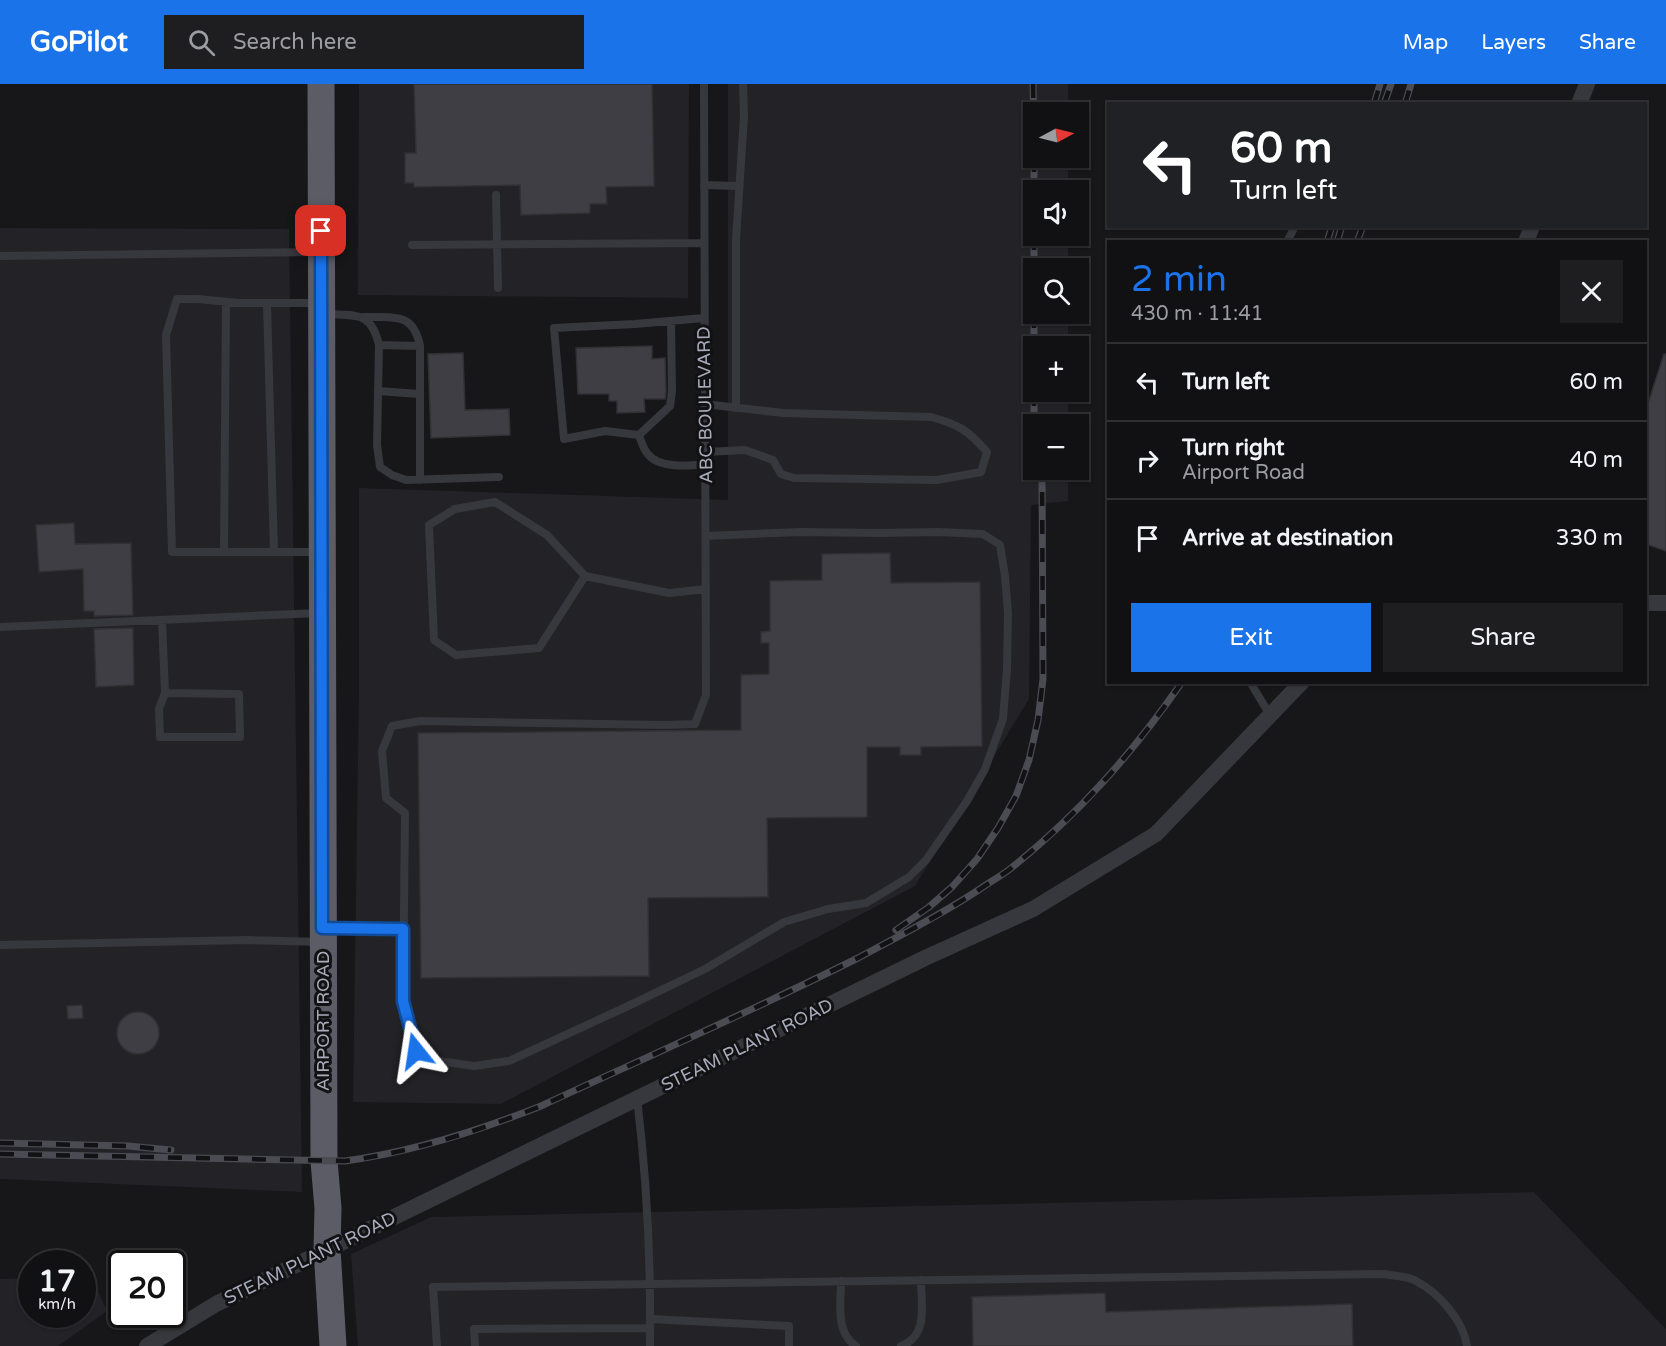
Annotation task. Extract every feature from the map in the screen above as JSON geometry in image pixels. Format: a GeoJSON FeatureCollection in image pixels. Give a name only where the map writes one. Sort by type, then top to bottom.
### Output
{"type":"FeatureCollection","features":[{"type":"Feature","properties":{"kind":"highway","name":"AIRPORT ROAD"},"geometry":{"type":"LineString","coordinates":[[321,84],[324,1161],[333,1346]]}},
{"type":"Feature","properties":{"kind":"street"},"geometry":{"type":"LineString","coordinates":[[1580,102],[1587,84]]}},
{"type":"Feature","properties":{"kind":"street"},"geometry":{"type":"LineString","coordinates":[[1647,603],[1666,603]]}},
{"type":"Feature","properties":{"kind":"street","name":"STEAM PLANT ROAD"},"geometry":{"type":"LineString","coordinates":[[147,1346],[216,1304],[925,958],[1033,909],[1156,834],[1300,684]]}},
{"type":"Feature","properties":{"kind":"lane","name":"ABC BOULEVARD"},"geometry":{"type":"LineString","coordinates":[[403,929],[405,813],[386,798],[382,751],[392,726],[420,721],[695,724],[706,695],[704,84]]}},
{"type":"Feature","properties":{"kind":"lane"},"geometry":{"type":"LineString","coordinates":[[736,408],[736,240],[744,116],[743,84]]}},
{"type":"Feature","properties":{"kind":"lane"},"geometry":{"type":"LineString","coordinates":[[704,185],[739,186]]}},
{"type":"Feature","properties":{"kind":"lane"},"geometry":{"type":"LineString","coordinates":[[496,195],[498,288]]}},
{"type":"Feature","properties":{"kind":"lane"},"geometry":{"type":"LineString","coordinates":[[412,245],[704,243]]}},
{"type":"Feature","properties":{"kind":"lane"},"geometry":{"type":"LineString","coordinates":[[0,256],[321,252]]}},
{"type":"Feature","properties":{"kind":"lane"},"geometry":{"type":"LineString","coordinates":[[322,552],[172,552],[166,335],[177,299],[321,308],[363,317],[401,318],[411,323],[417,333],[420,346],[420,480]]}},
{"type":"Feature","properties":{"kind":"lane"},"geometry":{"type":"LineString","coordinates":[[224,552],[226,302]]}},
{"type":"Feature","properties":{"kind":"lane"},"geometry":{"type":"LineString","coordinates":[[267,304],[274,552]]}},
{"type":"Feature","properties":{"kind":"lane"},"geometry":{"type":"LineString","coordinates":[[363,317],[370,322],[376,332],[379,345],[377,445],[380,467],[406,480],[499,477]]}},
{"type":"Feature","properties":{"kind":"lane"},"geometry":{"type":"LineString","coordinates":[[671,321],[672,391],[670,406],[639,435],[605,431],[564,438],[554,328],[704,318]]}},
{"type":"Feature","properties":{"kind":"lane"},"geometry":{"type":"LineString","coordinates":[[379,345],[420,346]]}},
{"type":"Feature","properties":{"kind":"lane"},"geometry":{"type":"LineString","coordinates":[[378,391],[420,394]]}},
{"type":"Feature","properties":{"kind":"lane"},"geometry":{"type":"LineString","coordinates":[[704,404],[783,413],[931,417],[952,422],[975,438],[987,452],[981,472],[937,480],[794,478],[781,474],[773,460],[745,450],[706,452]]}},
{"type":"Feature","properties":{"kind":"lane"},"geometry":{"type":"LineString","coordinates":[[639,435],[646,452],[652,458],[674,466],[706,464]]}},
{"type":"Feature","properties":{"kind":"lane"},"geometry":{"type":"LineString","coordinates":[[585,576],[539,648],[456,655],[434,640],[429,525],[455,509],[495,502],[547,535],[585,576],[669,593],[706,589]]}},
{"type":"Feature","properties":{"kind":"lane"},"geometry":{"type":"LineString","coordinates":[[0,945],[248,940],[403,929],[403,1001],[416,1051],[439,1061],[474,1066],[509,1060],[626,1007],[705,969],[784,922],[828,909],[866,903],[909,877],[926,860],[967,801],[985,769],[1003,720],[1007,669],[1008,614],[1000,545],[983,534],[938,532],[880,534],[800,532],[706,536]]}},
{"type":"Feature","properties":{"kind":"lane"},"geometry":{"type":"LineString","coordinates":[[0,627],[322,613]]}},
{"type":"Feature","properties":{"kind":"lane"},"geometry":{"type":"LineString","coordinates":[[162,620],[165,693],[159,709],[160,737],[240,737],[239,694],[165,693]]}},
{"type":"Feature","properties":{"kind":"lane"},"geometry":{"type":"LineString","coordinates":[[1251,684],[1271,716]]}},
{"type":"Feature","properties":{"kind":"lane"},"geometry":{"type":"LineString","coordinates":[[637,1098],[644,1153],[650,1283],[650,1346]]}},
{"type":"Feature","properties":{"kind":"lane"},"geometry":{"type":"LineString","coordinates":[[437,1346],[433,1287],[1384,1274],[1415,1280],[1443,1300],[1465,1334],[1467,1346]]}},
{"type":"Feature","properties":{"kind":"lane"},"geometry":{"type":"LineString","coordinates":[[901,1346],[914,1339],[921,1325],[921,1280]]}},
{"type":"Feature","properties":{"kind":"lane"},"geometry":{"type":"LineString","coordinates":[[841,1281],[842,1327],[851,1343],[856,1346]]}},
{"type":"Feature","properties":{"kind":"lane"},"geometry":{"type":"LineString","coordinates":[[475,1346],[474,1329],[650,1324],[789,1326],[789,1346]]}},
{"type":"Feature","properties":{"kind":"shaded area"},"geometry":{"type":"Polygon","coordinates":[[[359,84],[689,84],[688,298],[358,295],[359,84]]]}},
{"type":"Feature","properties":{"kind":"shaded area"},"geometry":{"type":"Polygon","coordinates":[[[728,84],[1068,84],[1068,102],[1023,102],[1023,168],[1068,168],[1068,180],[1023,180],[1023,246],[1068,246],[1068,258],[1023,258],[1023,324],[1068,324],[1068,336],[1023,336],[1023,402],[1068,402],[1068,414],[1023,414],[1023,480],[1068,480],[1068,501],[1031,505],[1029,699],[915,886],[501,1104],[353,1102],[359,690],[359,488],[728,500],[728,84]]]}},
{"type":"Feature","properties":{"kind":"shaded area"},"geometry":{"type":"Polygon","coordinates":[[[0,228],[289,229],[302,1192],[0,1179],[0,228]]]}},
{"type":"Feature","properties":{"kind":"shaded area"},"geometry":{"type":"Polygon","coordinates":[[[1534,1192],[1666,1329],[1666,1346],[358,1346],[351,1254],[431,1217],[1534,1192]]]}},
{"type":"Feature","properties":{"kind":"shaded area"},"geometry":{"type":"Polygon","coordinates":[[[18,1278],[18,1328],[83,1328],[58,1346],[0,1346],[0,1279],[18,1278]]]}},
{"type":"Feature","properties":{"kind":"shaded area"},"geometry":{"type":"Polygon","coordinates":[[[96,1287],[107,1311],[96,1319],[96,1287]]]}},
{"type":"Feature","properties":{"kind":"building"},"geometry":{"type":"Polygon","coordinates":[[[414,84],[652,84],[654,186],[606,187],[607,204],[590,204],[590,213],[521,215],[520,185],[414,187],[414,183],[405,183],[405,153],[416,153],[414,84]]]}},
{"type":"Feature","properties":{"kind":"building"},"geometry":{"type":"Polygon","coordinates":[[[652,346],[652,359],[665,358],[666,391],[665,399],[644,399],[645,412],[617,413],[617,401],[609,401],[609,394],[578,394],[576,348],[652,346]]]}},
{"type":"Feature","properties":{"kind":"building"},"geometry":{"type":"Polygon","coordinates":[[[463,353],[465,410],[509,409],[510,435],[431,438],[428,354],[463,353]]]}},
{"type":"Feature","properties":{"kind":"building"},"geometry":{"type":"Polygon","coordinates":[[[1664,354],[1666,354],[1666,551],[1647,544],[1647,407],[1664,354]]]}},
{"type":"Feature","properties":{"kind":"building"},"geometry":{"type":"Polygon","coordinates":[[[74,523],[75,544],[131,543],[133,615],[94,616],[94,611],[84,611],[83,569],[39,572],[36,525],[74,523]]]}},
{"type":"Feature","properties":{"kind":"building"},"geometry":{"type":"Polygon","coordinates":[[[890,553],[891,583],[980,582],[982,746],[921,747],[921,755],[900,755],[900,747],[867,747],[867,817],[767,818],[768,897],[648,898],[649,976],[421,978],[418,733],[741,730],[741,675],[769,674],[769,643],[761,643],[761,632],[770,631],[770,581],[822,580],[822,554],[890,553]]]}},
{"type":"Feature","properties":{"kind":"building"},"geometry":{"type":"Polygon","coordinates":[[[133,628],[134,685],[96,687],[94,629],[133,628]]]}},
{"type":"Feature","properties":{"kind":"building"},"geometry":{"type":"Polygon","coordinates":[[[82,1005],[83,1018],[68,1019],[67,1006],[82,1005]]]}},
{"type":"Feature","properties":{"kind":"building"},"geometry":{"type":"Polygon","coordinates":[[[138,1012],[153,1018],[159,1033],[153,1048],[138,1054],[123,1048],[117,1033],[123,1018],[138,1012]]]}},
{"type":"Feature","properties":{"kind":"building"},"geometry":{"type":"Polygon","coordinates":[[[1105,1293],[1106,1312],[1352,1304],[1353,1346],[973,1346],[972,1297],[1105,1293]]]}},
{"type":"Feature","properties":{"kind":"railway"},"geometry":{"type":"LineString","coordinates":[[1033,84],[1033,102]]}},
{"type":"Feature","properties":{"kind":"railway"},"geometry":{"type":"LineString","coordinates":[[1375,102],[1380,84]]}},
{"type":"Feature","properties":{"kind":"railway"},"geometry":{"type":"LineString","coordinates":[[1385,102],[1391,84]]}},
{"type":"Feature","properties":{"kind":"railway"},"geometry":{"type":"LineString","coordinates":[[1406,102],[1411,84]]}},
{"type":"Feature","properties":{"kind":"railway"},"geometry":{"type":"LineString","coordinates":[[1034,168],[1034,180]]}},
{"type":"Feature","properties":{"kind":"railway"},"geometry":{"type":"LineString","coordinates":[[1328,240],[1331,228]]}},
{"type":"Feature","properties":{"kind":"railway"},"geometry":{"type":"LineString","coordinates":[[1338,240],[1341,228]]}},
{"type":"Feature","properties":{"kind":"railway"},"geometry":{"type":"LineString","coordinates":[[1358,240],[1362,228]]}},
{"type":"Feature","properties":{"kind":"railway"},"geometry":{"type":"LineString","coordinates":[[1034,246],[1034,258]]}},
{"type":"Feature","properties":{"kind":"railway"},"geometry":{"type":"LineString","coordinates":[[1034,324],[1034,336]]}},
{"type":"Feature","properties":{"kind":"railway"},"geometry":{"type":"LineString","coordinates":[[1034,402],[1034,414]]}},
{"type":"Feature","properties":{"kind":"railway"},"geometry":{"type":"LineString","coordinates":[[896,930],[929,907],[952,887],[977,859],[1016,796],[1029,760],[1038,720],[1043,679],[1042,480]]}},
{"type":"Feature","properties":{"kind":"railway"},"geometry":{"type":"LineString","coordinates":[[0,1154],[345,1161],[445,1140],[541,1106],[858,958],[965,899],[1003,874],[1082,805],[1144,734],[1181,684]]}},
{"type":"Feature","properties":{"kind":"railway"},"geometry":{"type":"LineString","coordinates":[[0,1143],[128,1146],[171,1150]]}},
{"type":"Feature","properties":{"kind":"route"},"geometry":{"type":"LineString","coordinates":[[321,231],[322,928],[403,929],[403,1001],[416,1051]]}}]}
